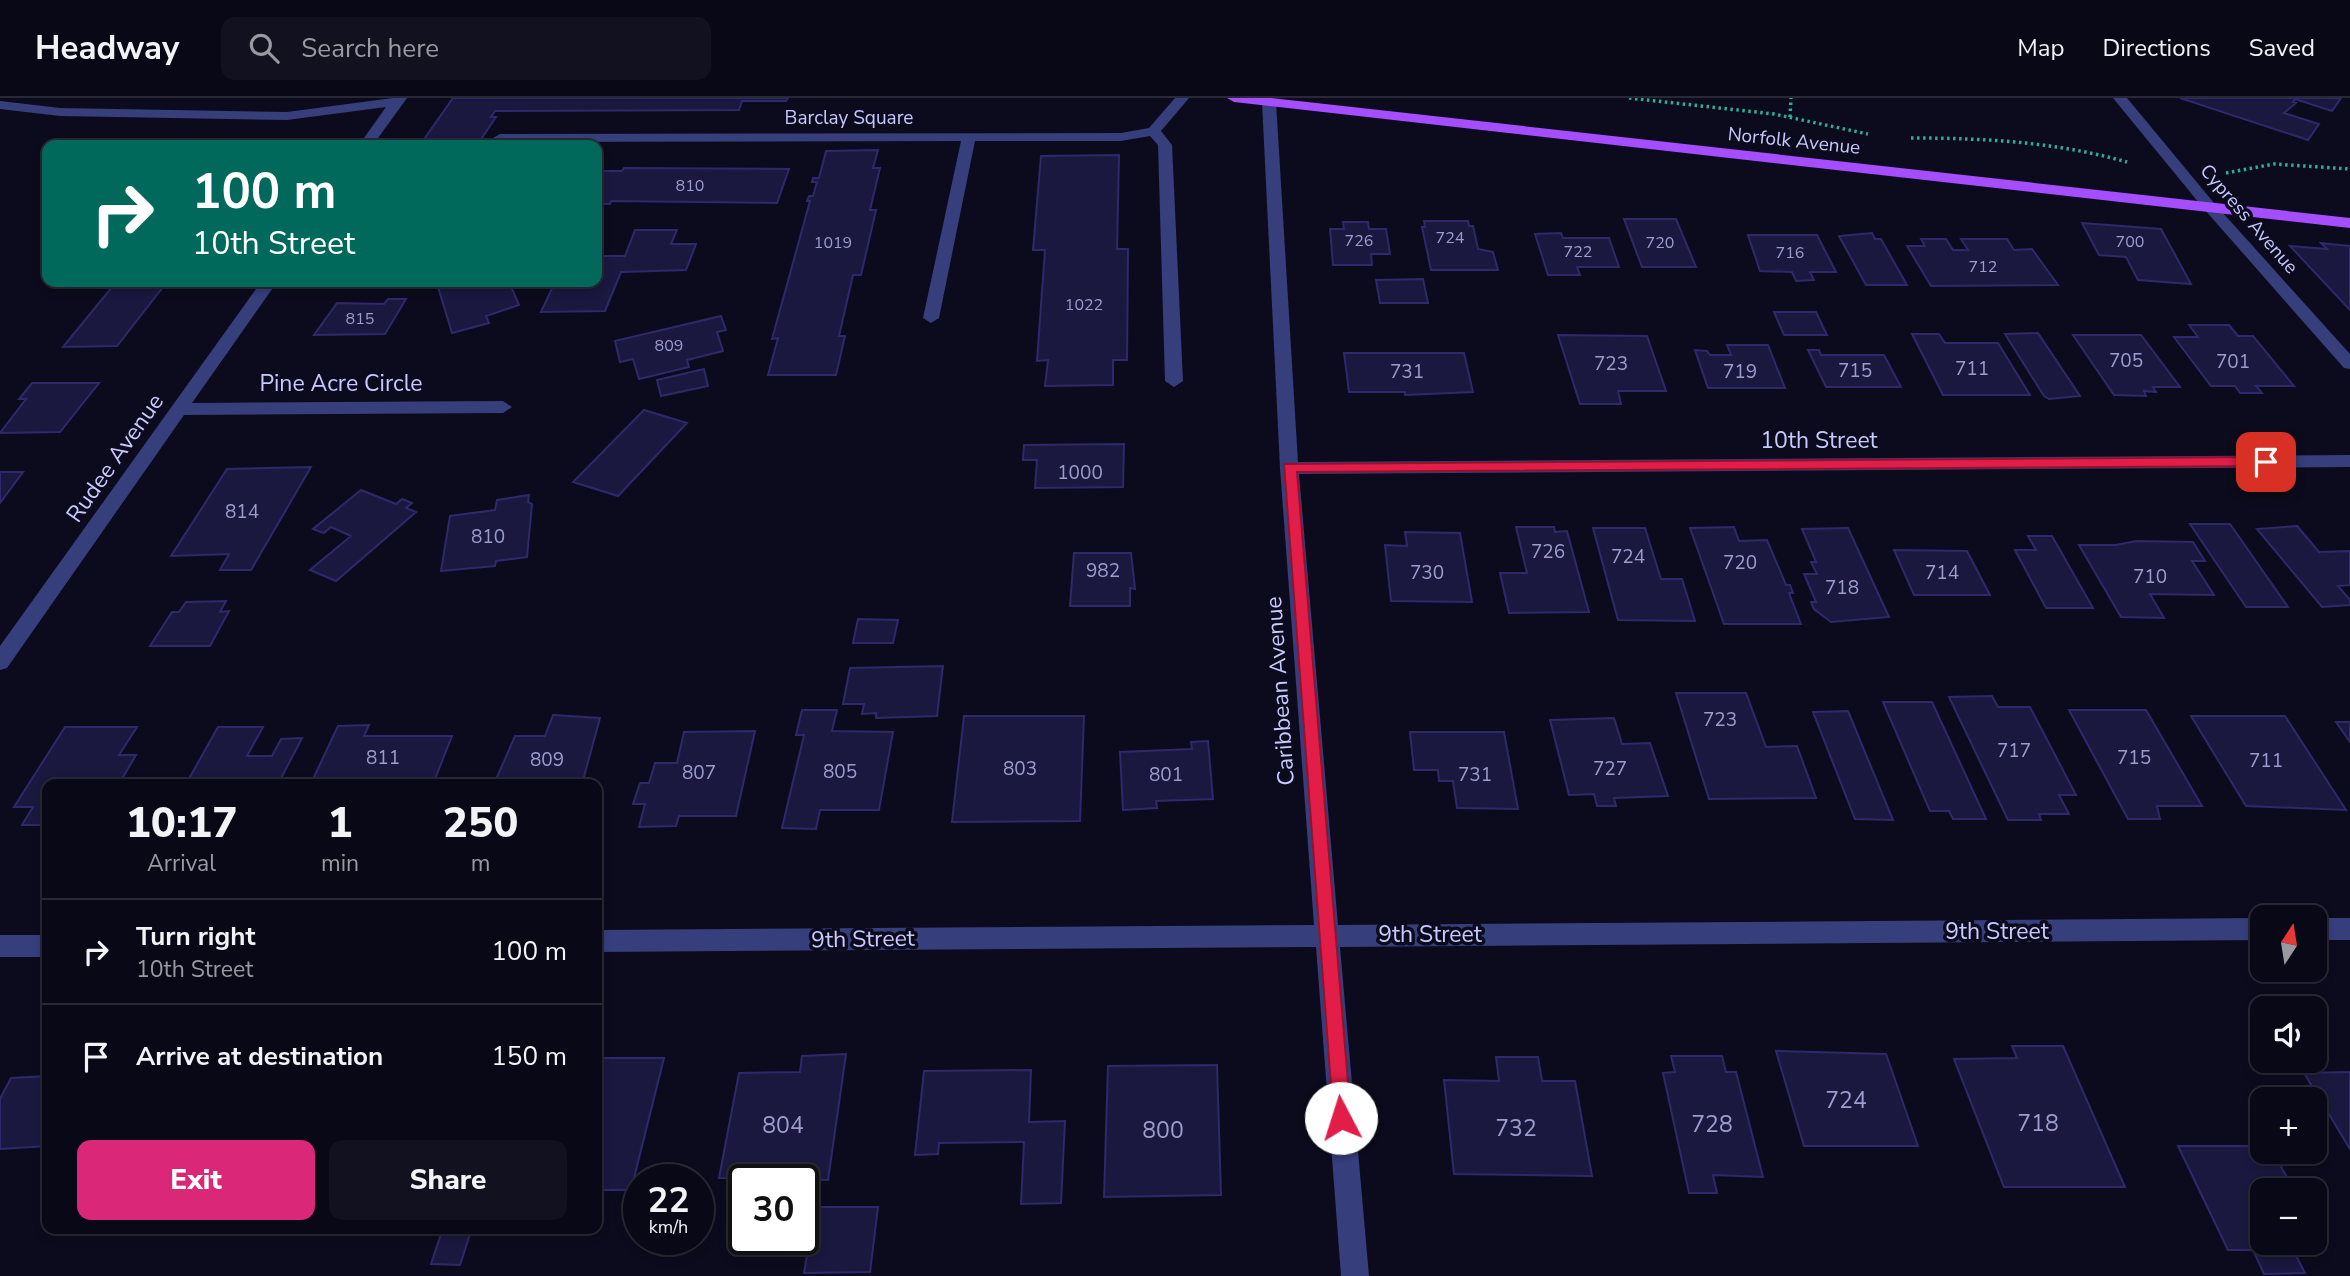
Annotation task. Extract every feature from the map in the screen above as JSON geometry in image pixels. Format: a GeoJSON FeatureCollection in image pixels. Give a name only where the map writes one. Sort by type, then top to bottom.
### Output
{"type":"FeatureCollection","features":[{"type":"Feature","properties":{"kind":"main road","name":"Norfolk Avenue"},"geometry":{"type":"LineString","coordinates":[[1234,98],[2350,223]]}},
{"type":"Feature","properties":{"kind":"street"},"geometry":{"type":"LineString","coordinates":[[287,116],[301,98]]}},
{"type":"Feature","properties":{"kind":"street"},"geometry":{"type":"LineString","coordinates":[[1174,382],[1165,145],[1154,131],[1182,98]]}},
{"type":"Feature","properties":{"kind":"street","name":"Cypress Avenue"},"geometry":{"type":"LineString","coordinates":[[2120,98],[2209,206],[2350,364]]}},
{"type":"Feature","properties":{"kind":"street"},"geometry":{"type":"LineString","coordinates":[[0,105],[60,112],[287,116],[398,100]]}},
{"type":"Feature","properties":{"kind":"street"},"geometry":{"type":"LineString","coordinates":[[370,140],[398,100]]}},
{"type":"Feature","properties":{"kind":"street","name":"Caribbean Avenue"},"geometry":{"type":"LineString","coordinates":[[1269,102],[1289,468],[1325,935],[1355,1276]]}},
{"type":"Feature","properties":{"kind":"street","name":"Barclay Square"},"geometry":{"type":"LineString","coordinates":[[500,138],[1121,136],[1154,131]]}},
{"type":"Feature","properties":{"kind":"street"},"geometry":{"type":"LineString","coordinates":[[931,318],[969,137]]}},
{"type":"Feature","properties":{"kind":"street","name":"Rudee Avenue"},"geometry":{"type":"LineString","coordinates":[[0,662],[265,287]]}},
{"type":"Feature","properties":{"kind":"street","name":"Pine Acre Circle"},"geometry":{"type":"LineString","coordinates":[[179,409],[503,407]]}},
{"type":"Feature","properties":{"kind":"street","name":"10th Street"},"geometry":{"type":"LineString","coordinates":[[1289,468],[2350,461]]}},
{"type":"Feature","properties":{"kind":"street","name":"9th Street"},"geometry":{"type":"LineString","coordinates":[[602,941],[2250,929]]}},
{"type":"Feature","properties":{"kind":"street"},"geometry":{"type":"LineString","coordinates":[[2328,929],[2350,929]]}},
{"type":"Feature","properties":{"kind":"street"},"geometry":{"type":"LineString","coordinates":[[0,947],[42,946]]}},
{"type":"Feature","properties":{"kind":"path"},"geometry":{"type":"LineString","coordinates":[[1629,98],[1790,117],[1876,136]]}},
{"type":"Feature","properties":{"kind":"path"},"geometry":{"type":"LineString","coordinates":[[1790,117],[1791,98]]}},
{"type":"Feature","properties":{"kind":"path"},"geometry":{"type":"LineString","coordinates":[[1902,139],[2027,141],[2083,148],[2181,173],[2236,172],[2274,164],[2350,169]]}},
{"type":"Feature","properties":{"kind":"building"},"geometry":{"type":"Polygon","coordinates":[[[453,98],[788,98],[786,101],[742,101],[739,110],[495,111],[491,117],[496,117],[480,140],[424,140],[453,98]]]}},
{"type":"Feature","properties":{"kind":"building"},"geometry":{"type":"Polygon","coordinates":[[[2180,98],[2341,98],[2332,111],[2295,99],[2293,102],[2296,103],[2284,113],[2319,124],[2308,140],[2180,98]]]}},
{"type":"Feature","properties":{"kind":"building"},"geometry":{"type":"Polygon","coordinates":[[[878,150],[873,168],[880,168],[870,210],[876,210],[861,275],[853,275],[839,336],[845,336],[836,375],[768,375],[778,338],[772,339],[810,201],[807,201],[809,196],[813,196],[817,182],[812,182],[813,178],[819,178],[826,151],[878,150]]]}},
{"type":"Feature","properties":{"kind":"building"},"geometry":{"type":"Polygon","coordinates":[[[1119,155],[1117,249],[1128,249],[1127,360],[1113,360],[1113,385],[1045,386],[1048,360],[1037,361],[1045,250],[1033,250],[1041,156],[1119,155]]]}},
{"type":"Feature","properties":{"kind":"building"},"geometry":{"type":"Polygon","coordinates":[[[624,168],[789,169],[777,203],[611,201],[610,204],[602,204],[602,171],[622,171],[624,168]]]}},
{"type":"Feature","properties":{"kind":"building"},"geometry":{"type":"Polygon","coordinates":[[[1624,219],[1676,219],[1696,267],[1642,267],[1624,219]]]}},
{"type":"Feature","properties":{"kind":"building"},"geometry":{"type":"Polygon","coordinates":[[[1424,221],[1468,221],[1469,226],[1473,226],[1478,249],[1493,252],[1498,270],[1431,270],[1422,227],[1425,227],[1424,221]]]}},
{"type":"Feature","properties":{"kind":"building"},"geometry":{"type":"Polygon","coordinates":[[[1343,222],[1368,222],[1369,229],[1386,229],[1390,254],[1371,254],[1372,265],[1333,265],[1330,229],[1344,229],[1343,222]]]}},
{"type":"Feature","properties":{"kind":"building"},"geometry":{"type":"Polygon","coordinates":[[[2082,223],[2161,229],[2191,284],[2138,280],[2126,257],[2099,255],[2082,223]]]}},
{"type":"Feature","properties":{"kind":"building"},"geometry":{"type":"Polygon","coordinates":[[[635,230],[677,230],[671,244],[696,244],[686,270],[621,272],[605,311],[541,312],[553,287],[602,287],[602,256],[625,256],[635,230]]]}},
{"type":"Feature","properties":{"kind":"building"},"geometry":{"type":"Polygon","coordinates":[[[1561,233],[1563,238],[1609,238],[1619,267],[1577,267],[1580,275],[1548,275],[1535,234],[1561,233]]]}},
{"type":"Feature","properties":{"kind":"building"},"geometry":{"type":"Polygon","coordinates":[[[1872,233],[1875,239],[1881,239],[1907,285],[1866,285],[1839,236],[1872,233]]]}},
{"type":"Feature","properties":{"kind":"building"},"geometry":{"type":"Polygon","coordinates":[[[1748,235],[1817,235],[1836,272],[1810,272],[1814,280],[1796,281],[1792,272],[1760,271],[1748,235]]]}},
{"type":"Feature","properties":{"kind":"building"},"geometry":{"type":"Polygon","coordinates":[[[1921,239],[1946,239],[1953,250],[1968,250],[1961,239],[2007,239],[2014,250],[2032,249],[2058,285],[1931,286],[1907,246],[1925,246],[1921,239]]]}},
{"type":"Feature","properties":{"kind":"building"},"geometry":{"type":"Polygon","coordinates":[[[2321,243],[2350,246],[2350,310],[2290,246],[2327,249],[2321,243]]]}},
{"type":"Feature","properties":{"kind":"building"},"geometry":{"type":"Polygon","coordinates":[[[1423,279],[1428,303],[1380,303],[1376,280],[1423,279]]]}},
{"type":"Feature","properties":{"kind":"building"},"geometry":{"type":"Polygon","coordinates":[[[112,287],[163,287],[117,346],[63,347],[112,287]]]}},
{"type":"Feature","properties":{"kind":"building"},"geometry":{"type":"Polygon","coordinates":[[[438,287],[511,287],[519,305],[486,316],[489,323],[452,333],[438,287]]]}},
{"type":"Feature","properties":{"kind":"building"},"geometry":{"type":"Polygon","coordinates":[[[388,299],[406,299],[385,334],[314,335],[337,303],[384,304],[388,299]]]}},
{"type":"Feature","properties":{"kind":"building"},"geometry":{"type":"Polygon","coordinates":[[[1774,312],[1816,312],[1827,335],[1784,335],[1774,312]]]}},
{"type":"Feature","properties":{"kind":"building"},"geometry":{"type":"Polygon","coordinates":[[[721,316],[726,330],[717,332],[723,351],[687,360],[689,367],[639,379],[633,359],[620,362],[615,341],[721,316]]]}},
{"type":"Feature","properties":{"kind":"building"},"geometry":{"type":"Polygon","coordinates":[[[2189,325],[2229,325],[2238,336],[2253,336],[2294,386],[2256,386],[2262,393],[2240,393],[2235,386],[2211,386],[2174,337],[2198,337],[2189,325]]]}},
{"type":"Feature","properties":{"kind":"building"},"geometry":{"type":"Polygon","coordinates":[[[2038,333],[2080,396],[2049,399],[2044,396],[2005,334],[2038,333]]]}},
{"type":"Feature","properties":{"kind":"building"},"geometry":{"type":"Polygon","coordinates":[[[1912,334],[1939,334],[1945,343],[1998,343],[2030,395],[1943,395],[1912,334]]]}},
{"type":"Feature","properties":{"kind":"building"},"geometry":{"type":"Polygon","coordinates":[[[1558,335],[1647,336],[1666,391],[1618,391],[1621,404],[1580,404],[1558,335]]]}},
{"type":"Feature","properties":{"kind":"building"},"geometry":{"type":"Polygon","coordinates":[[[2073,335],[2141,335],[2180,387],[2153,387],[2156,392],[2144,391],[2146,396],[2114,395],[2073,335]]]}},
{"type":"Feature","properties":{"kind":"building"},"geometry":{"type":"Polygon","coordinates":[[[1727,345],[1768,345],[1785,388],[1708,388],[1695,350],[1707,351],[1710,355],[1731,355],[1727,345]]]}},
{"type":"Feature","properties":{"kind":"building"},"geometry":{"type":"Polygon","coordinates":[[[1808,350],[1819,350],[1821,355],[1884,355],[1901,387],[1826,387],[1808,350]]]}},
{"type":"Feature","properties":{"kind":"building"},"geometry":{"type":"Polygon","coordinates":[[[1344,353],[1464,353],[1473,392],[1405,395],[1405,392],[1349,392],[1344,353]]]}},
{"type":"Feature","properties":{"kind":"building"},"geometry":{"type":"Polygon","coordinates":[[[704,369],[708,386],[661,396],[657,380],[704,369]]]}},
{"type":"Feature","properties":{"kind":"building"},"geometry":{"type":"Polygon","coordinates":[[[32,383],[99,383],[60,432],[0,433],[26,399],[19,399],[32,383]]]}},
{"type":"Feature","properties":{"kind":"building"},"geometry":{"type":"Polygon","coordinates":[[[644,410],[687,423],[618,496],[573,482],[644,410]]]}},
{"type":"Feature","properties":{"kind":"building"},"geometry":{"type":"Polygon","coordinates":[[[1124,444],[1123,487],[1035,488],[1037,460],[1023,460],[1024,445],[1124,444]]]}},
{"type":"Feature","properties":{"kind":"building"},"geometry":{"type":"Polygon","coordinates":[[[311,467],[251,570],[220,570],[229,554],[171,556],[227,469],[311,467]]]}},
{"type":"Feature","properties":{"kind":"building"},"geometry":{"type":"Polygon","coordinates":[[[0,472],[23,472],[0,503],[0,472]]]}},
{"type":"Feature","properties":{"kind":"building"},"geometry":{"type":"Polygon","coordinates":[[[361,490],[396,504],[402,499],[412,503],[406,508],[416,512],[336,581],[310,570],[351,536],[331,527],[324,533],[313,529],[361,490]]]}},
{"type":"Feature","properties":{"kind":"building"},"geometry":{"type":"Polygon","coordinates":[[[529,495],[528,502],[532,504],[527,557],[496,561],[495,566],[441,571],[450,516],[495,510],[497,500],[529,495]]]}},
{"type":"Feature","properties":{"kind":"building"},"geometry":{"type":"Polygon","coordinates":[[[2190,524],[2230,524],[2288,607],[2246,607],[2190,524]]]}},
{"type":"Feature","properties":{"kind":"building"},"geometry":{"type":"Polygon","coordinates":[[[2297,526],[2319,552],[2350,551],[2350,585],[2338,586],[2350,600],[2350,605],[2322,607],[2257,529],[2297,526]]]}},
{"type":"Feature","properties":{"kind":"building"},"geometry":{"type":"Polygon","coordinates":[[[1516,527],[1554,527],[1555,532],[1567,531],[1589,612],[1509,613],[1500,573],[1527,573],[1516,527]]]}},
{"type":"Feature","properties":{"kind":"building"},"geometry":{"type":"Polygon","coordinates":[[[1734,527],[1739,541],[1767,540],[1786,585],[1790,585],[1793,593],[1789,593],[1801,624],[1724,624],[1690,528],[1734,527]]]}},
{"type":"Feature","properties":{"kind":"building"},"geometry":{"type":"Polygon","coordinates":[[[1593,528],[1645,528],[1661,579],[1682,579],[1695,621],[1618,620],[1593,528]]]}},
{"type":"Feature","properties":{"kind":"building"},"geometry":{"type":"Polygon","coordinates":[[[1848,528],[1889,617],[1831,622],[1814,609],[1811,602],[1816,602],[1804,574],[1817,574],[1811,562],[1816,562],[1802,529],[1848,528]]]}},
{"type":"Feature","properties":{"kind":"building"},"geometry":{"type":"Polygon","coordinates":[[[1405,532],[1460,533],[1472,602],[1391,601],[1385,545],[1407,546],[1405,532]]]}},
{"type":"Feature","properties":{"kind":"building"},"geometry":{"type":"Polygon","coordinates":[[[2028,536],[2052,536],[2093,608],[2046,608],[2015,550],[2036,550],[2028,536]]]}},
{"type":"Feature","properties":{"kind":"building"},"geometry":{"type":"Polygon","coordinates":[[[2136,541],[2193,542],[2205,561],[2192,561],[2214,595],[2150,594],[2164,618],[2121,617],[2079,545],[2116,545],[2136,541]]]}},
{"type":"Feature","properties":{"kind":"building"},"geometry":{"type":"Polygon","coordinates":[[[1894,550],[1967,551],[1990,595],[1914,595],[1894,550]]]}},
{"type":"Feature","properties":{"kind":"building"},"geometry":{"type":"Polygon","coordinates":[[[1074,553],[1131,553],[1135,589],[1130,588],[1130,606],[1070,606],[1074,553]]]}},
{"type":"Feature","properties":{"kind":"building"},"geometry":{"type":"Polygon","coordinates":[[[226,601],[220,612],[229,611],[210,646],[150,646],[172,612],[179,612],[186,602],[226,601]]]}},
{"type":"Feature","properties":{"kind":"building"},"geometry":{"type":"Polygon","coordinates":[[[858,619],[898,620],[893,643],[853,643],[858,619]]]}},
{"type":"Feature","properties":{"kind":"building"},"geometry":{"type":"Polygon","coordinates":[[[943,666],[937,716],[876,718],[876,713],[862,714],[864,704],[843,704],[850,668],[943,666]]]}},
{"type":"Feature","properties":{"kind":"building"},"geometry":{"type":"Polygon","coordinates":[[[1676,693],[1746,693],[1766,747],[1797,746],[1816,798],[1709,799],[1676,693]]]}},
{"type":"Feature","properties":{"kind":"building"},"geometry":{"type":"Polygon","coordinates":[[[1992,696],[1998,707],[2030,707],[2076,795],[2059,795],[2069,814],[2039,814],[2041,820],[2008,820],[1949,697],[1992,696]]]}},
{"type":"Feature","properties":{"kind":"building"},"geometry":{"type":"Polygon","coordinates":[[[1883,702],[1932,702],[1986,819],[1953,819],[1949,811],[1930,811],[1883,702]]]}},
{"type":"Feature","properties":{"kind":"building"},"geometry":{"type":"Polygon","coordinates":[[[802,710],[837,710],[832,731],[893,732],[879,810],[820,810],[816,829],[782,828],[804,735],[796,735],[802,710]]]}},
{"type":"Feature","properties":{"kind":"building"},"geometry":{"type":"Polygon","coordinates":[[[2069,710],[2146,710],[2202,806],[2157,806],[2160,819],[2128,819],[2069,710]]]}},
{"type":"Feature","properties":{"kind":"building"},"geometry":{"type":"Polygon","coordinates":[[[1848,711],[1893,820],[1855,819],[1813,712],[1848,711]]]}},
{"type":"Feature","properties":{"kind":"building"},"geometry":{"type":"Polygon","coordinates":[[[553,715],[600,718],[583,779],[496,779],[515,736],[545,736],[553,715]]]}},
{"type":"Feature","properties":{"kind":"building"},"geometry":{"type":"Polygon","coordinates":[[[964,716],[1084,716],[1080,821],[952,822],[964,716]]]}},
{"type":"Feature","properties":{"kind":"building"},"geometry":{"type":"Polygon","coordinates":[[[2191,716],[2285,716],[2346,810],[2246,806],[2191,716]]]}},
{"type":"Feature","properties":{"kind":"building"},"geometry":{"type":"Polygon","coordinates":[[[1614,718],[1622,744],[1650,743],[1668,796],[1614,798],[1616,806],[1597,806],[1594,794],[1569,795],[1550,720],[1614,718]]]}},
{"type":"Feature","properties":{"kind":"building"},"geometry":{"type":"Polygon","coordinates":[[[2336,722],[2350,722],[2350,742],[2336,722]]]}},
{"type":"Feature","properties":{"kind":"building"},"geometry":{"type":"Polygon","coordinates":[[[369,725],[364,736],[452,736],[435,779],[313,779],[338,726],[369,725]]]}},
{"type":"Feature","properties":{"kind":"building"},"geometry":{"type":"Polygon","coordinates":[[[65,727],[137,727],[119,755],[136,755],[122,779],[42,779],[42,825],[22,825],[33,807],[14,807],[65,727]]]}},
{"type":"Feature","properties":{"kind":"building"},"geometry":{"type":"Polygon","coordinates":[[[218,727],[263,727],[247,756],[272,756],[281,739],[302,738],[281,779],[189,779],[218,727]]]}},
{"type":"Feature","properties":{"kind":"building"},"geometry":{"type":"Polygon","coordinates":[[[755,731],[736,816],[679,816],[676,826],[639,827],[645,804],[633,804],[640,783],[649,783],[655,763],[677,763],[684,732],[755,731]]]}},
{"type":"Feature","properties":{"kind":"building"},"geometry":{"type":"Polygon","coordinates":[[[1410,732],[1504,732],[1518,809],[1457,808],[1453,781],[1439,781],[1438,770],[1414,770],[1410,732]]]}},
{"type":"Feature","properties":{"kind":"building"},"geometry":{"type":"Polygon","coordinates":[[[1208,741],[1213,799],[1156,801],[1157,808],[1123,810],[1120,752],[1192,749],[1191,742],[1208,741]]]}},
{"type":"Feature","properties":{"kind":"building"},"geometry":{"type":"Polygon","coordinates":[[[2012,1046],[2063,1046],[2125,1187],[2004,1187],[1954,1059],[2017,1058],[2012,1046]]]}},
{"type":"Feature","properties":{"kind":"building"},"geometry":{"type":"Polygon","coordinates":[[[1776,1051],[1886,1054],[1918,1146],[1804,1146],[1776,1051]]]}},
{"type":"Feature","properties":{"kind":"building"},"geometry":{"type":"Polygon","coordinates":[[[846,1054],[828,1180],[819,1180],[819,1164],[728,1164],[728,1178],[719,1178],[739,1073],[800,1072],[802,1056],[846,1054]]]}},
{"type":"Feature","properties":{"kind":"building"},"geometry":{"type":"Polygon","coordinates":[[[1671,1056],[1722,1056],[1726,1072],[1736,1072],[1763,1177],[1713,1175],[1717,1193],[1689,1193],[1663,1073],[1675,1072],[1671,1056]]]}},
{"type":"Feature","properties":{"kind":"building"},"geometry":{"type":"Polygon","coordinates":[[[1496,1057],[1538,1057],[1542,1081],[1575,1081],[1592,1176],[1454,1174],[1444,1080],[1499,1081],[1496,1057]]]}},
{"type":"Feature","properties":{"kind":"building"},"geometry":{"type":"Polygon","coordinates":[[[602,1058],[664,1058],[638,1164],[623,1164],[623,1190],[602,1190],[602,1058]]]}},
{"type":"Feature","properties":{"kind":"building"},"geometry":{"type":"Polygon","coordinates":[[[1217,1065],[1221,1195],[1104,1197],[1108,1066],[1217,1065]]]}},
{"type":"Feature","properties":{"kind":"building"},"geometry":{"type":"Polygon","coordinates":[[[1031,1070],[1029,1122],[1065,1121],[1061,1203],[1021,1204],[1024,1142],[939,1143],[938,1154],[915,1155],[924,1071],[1031,1070]]]}},
{"type":"Feature","properties":{"kind":"building"},"geometry":{"type":"Polygon","coordinates":[[[2350,1072],[2350,1149],[2327,1111],[2327,1087],[2312,1087],[2304,1073],[2350,1072]]]}},
{"type":"Feature","properties":{"kind":"building"},"geometry":{"type":"Polygon","coordinates":[[[42,1076],[42,1146],[0,1149],[0,1099],[11,1078],[42,1076]]]}},
{"type":"Feature","properties":{"kind":"building"},"geometry":{"type":"Polygon","coordinates":[[[2178,1146],[2250,1146],[2250,1164],[2280,1164],[2287,1178],[2250,1178],[2250,1250],[2228,1250],[2178,1146]]]}},
{"type":"Feature","properties":{"kind":"building"},"geometry":{"type":"Polygon","coordinates":[[[819,1207],[878,1207],[870,1272],[804,1273],[807,1255],[819,1255],[819,1207]]]}},
{"type":"Feature","properties":{"kind":"building"},"geometry":{"type":"Polygon","coordinates":[[[441,1234],[470,1234],[460,1265],[431,1264],[441,1234]]]}},
{"type":"Feature","properties":{"kind":"building"},"geometry":{"type":"Polygon","coordinates":[[[2255,1255],[2296,1255],[2305,1273],[2264,1274],[2255,1255]]]}},
{"type":"Feature","properties":{"kind":"route"},"geometry":{"type":"LineString","coordinates":[[1341,1118],[1289,468],[2266,462]]}}]}
